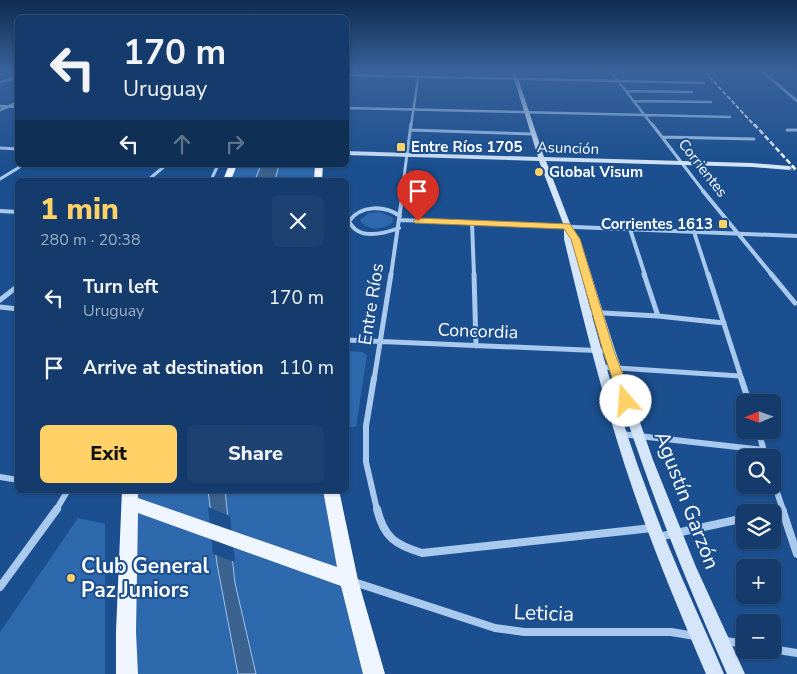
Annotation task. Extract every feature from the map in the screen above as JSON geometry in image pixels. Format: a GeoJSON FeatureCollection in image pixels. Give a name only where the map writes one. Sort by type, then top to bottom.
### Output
{"type":"FeatureCollection","features":[{"type":"Feature","properties":{"kind":"main road","name":"Agustín Garzón"},"geometry":{"type":"LineString","coordinates":[[524,103],[542,159],[567,226],[576,239],[608,351],[608,367],[621,434],[656,532],[715,674]]}},
{"type":"Feature","properties":{"kind":"main road","name":"Asunción"},"geometry":{"type":"LineString","coordinates":[[349,153],[752,165],[789,168]]}},
{"type":"Feature","properties":{"kind":"main road","name":"Agustín Garzón"},"geometry":{"type":"LineString","coordinates":[[567,226],[568,239],[596,350],[608,367],[638,436],[674,534],[736,674]]}},
{"type":"Feature","properties":{"kind":"main road"},"geometry":{"type":"LineString","coordinates":[[331,493],[342,578],[374,674]]}},
{"type":"Feature","properties":{"kind":"main road"},"geometry":{"type":"LineString","coordinates":[[129,496],[148,509],[342,578]]}},
{"type":"Feature","properties":{"kind":"main road"},"geometry":{"type":"LineString","coordinates":[[127,674],[129,496]]}},
{"type":"Feature","properties":{"kind":"street"},"geometry":{"type":"LineString","coordinates":[[0,110],[14,103]]}},
{"type":"Feature","properties":{"kind":"street","name":"Entre Ríos"},"geometry":{"type":"LineString","coordinates":[[414,103],[406,155],[399,228],[366,426],[366,462],[379,518],[388,536],[400,546],[422,553],[656,532],[674,534],[736,520]]}},
{"type":"Feature","properties":{"kind":"street","name":"Corrientes"},"geometry":{"type":"LineString","coordinates":[[635,103],[736,233],[795,303]]}},
{"type":"Feature","properties":{"kind":"street"},"geometry":{"type":"LineString","coordinates":[[0,106],[15,107]]}},
{"type":"Feature","properties":{"kind":"street"},"geometry":{"type":"LineString","coordinates":[[349,108],[730,117]]}},
{"type":"Feature","properties":{"kind":"street"},"geometry":{"type":"LineString","coordinates":[[410,130],[534,134]]}},
{"type":"Feature","properties":{"kind":"street"},"geometry":{"type":"LineString","coordinates":[[787,130],[797,130]]}},
{"type":"Feature","properties":{"kind":"street"},"geometry":{"type":"LineString","coordinates":[[662,137],[754,140]]}},
{"type":"Feature","properties":{"kind":"street"},"geometry":{"type":"LineString","coordinates":[[0,148],[15,149]]}},
{"type":"Feature","properties":{"kind":"street"},"geometry":{"type":"LineString","coordinates":[[0,179],[20,167]]}},
{"type":"Feature","properties":{"kind":"street"},"geometry":{"type":"LineString","coordinates":[[150,178],[164,167]]}},
{"type":"Feature","properties":{"kind":"street"},"geometry":{"type":"LineString","coordinates":[[399,228],[388,233],[370,234],[354,229],[350,225],[350,221],[356,213],[369,209],[385,209],[400,218],[472,223],[797,236]]}},
{"type":"Feature","properties":{"kind":"street"},"geometry":{"type":"LineString","coordinates":[[0,211],[15,212]]}},
{"type":"Feature","properties":{"kind":"street"},"geometry":{"type":"LineString","coordinates":[[472,223],[476,346]]}},
{"type":"Feature","properties":{"kind":"street"},"geometry":{"type":"LineString","coordinates":[[630,229],[658,316]]}},
{"type":"Feature","properties":{"kind":"street"},"geometry":{"type":"LineString","coordinates":[[694,232],[746,394]]}},
{"type":"Feature","properties":{"kind":"street"},"geometry":{"type":"LineString","coordinates":[[0,300],[15,288]]}},
{"type":"Feature","properties":{"kind":"street"},"geometry":{"type":"LineString","coordinates":[[0,307],[15,309]]}},
{"type":"Feature","properties":{"kind":"street"},"geometry":{"type":"LineString","coordinates":[[586,312],[658,316],[724,323]]}},
{"type":"Feature","properties":{"kind":"street","name":"Concordia"},"geometry":{"type":"LineString","coordinates":[[349,340],[608,351]]}},
{"type":"Feature","properties":{"kind":"street"},"geometry":{"type":"LineString","coordinates":[[608,367],[740,376]]}},
{"type":"Feature","properties":{"kind":"street"},"geometry":{"type":"LineString","coordinates":[[621,434],[755,449]]}},
{"type":"Feature","properties":{"kind":"street"},"geometry":{"type":"LineString","coordinates":[[0,477],[15,480]]}},
{"type":"Feature","properties":{"kind":"street"},"geometry":{"type":"LineString","coordinates":[[0,587],[59,507],[66,493]]}},
{"type":"Feature","properties":{"kind":"street"},"geometry":{"type":"LineString","coordinates":[[778,494],[797,554]]}},
{"type":"Feature","properties":{"kind":"street","name":"Leticia"},"geometry":{"type":"LineString","coordinates":[[342,578],[495,628],[524,632],[671,632],[736,643]]}},
{"type":"Feature","properties":{"kind":"street"},"geometry":{"type":"LineString","coordinates":[[781,650],[797,653]]}},
{"type":"Feature","properties":{"kind":"shaded area"},"geometry":{"type":"Polygon","coordinates":[[[232,167],[260,167],[256,178],[228,178],[232,167]]]}},
{"type":"Feature","properties":{"kind":"shaded area"},"geometry":{"type":"Polygon","coordinates":[[[260,167],[278,167],[276,178],[256,178],[260,167]]]}},
{"type":"Feature","properties":{"kind":"shaded area"},"geometry":{"type":"Polygon","coordinates":[[[278,167],[319,167],[318,178],[276,178],[278,167]]]}},
{"type":"Feature","properties":{"kind":"shaded area"},"geometry":{"type":"Polygon","coordinates":[[[380,212],[392,217],[393,222],[385,227],[372,228],[364,225],[360,220],[369,213],[380,212]]]}},
{"type":"Feature","properties":{"kind":"shaded area"},"geometry":{"type":"Polygon","coordinates":[[[349,351],[362,352],[367,355],[356,427],[349,427],[349,351]]]}},
{"type":"Feature","properties":{"kind":"shaded area"},"geometry":{"type":"Polygon","coordinates":[[[130,493],[208,493],[217,564],[238,674],[127,674],[130,493]]]}},
{"type":"Feature","properties":{"kind":"shaded area"},"geometry":{"type":"Polygon","coordinates":[[[208,493],[225,493],[235,583],[256,674],[238,674],[217,564],[208,493]]]}},
{"type":"Feature","properties":{"kind":"shaded area"},"geometry":{"type":"Polygon","coordinates":[[[225,493],[332,493],[374,674],[256,674],[235,583],[225,493]]]}},
{"type":"Feature","properties":{"kind":"shaded area","name":"Club General Paz Juniors"},"geometry":{"type":"Polygon","coordinates":[[[78,518],[105,524],[105,674],[0,674],[0,632],[78,518]]]}},
{"type":"Feature","properties":{"kind":"pier"},"geometry":{"type":"Polygon","coordinates":[[[208,507],[230,516],[235,562],[213,554],[208,507]]]}},
{"type":"Feature","properties":{"kind":"tunnel"},"geometry":{"type":"LineString","coordinates":[[789,168],[797,168]]}},
{"type":"Feature","properties":{"kind":"railway"},"geometry":{"type":"LineString","coordinates":[[734,103],[755,126]]}},
{"type":"Feature","properties":{"kind":"railway"},"geometry":{"type":"LineString","coordinates":[[754,124],[797,171]]}},
{"type":"Feature","properties":{"kind":"place","name":"Entre Ríos 1705"},"geometry":{"type":"Point","coordinates":[401,147]}},
{"type":"Feature","properties":{"kind":"place","name":"Global Visum"},"geometry":{"type":"Point","coordinates":[539,172]}},
{"type":"Feature","properties":{"kind":"place","name":"Corrientes 1613"},"geometry":{"type":"Point","coordinates":[723,224]}},
{"type":"Feature","properties":{"kind":"place","name":"Club General Paz Juniors"},"geometry":{"type":"Point","coordinates":[71,578]}},
{"type":"Feature","properties":{"kind":"route"},"geometry":{"type":"LineString","coordinates":[[418,221],[567,226],[576,239],[608,351],[626,401]]}}]}
